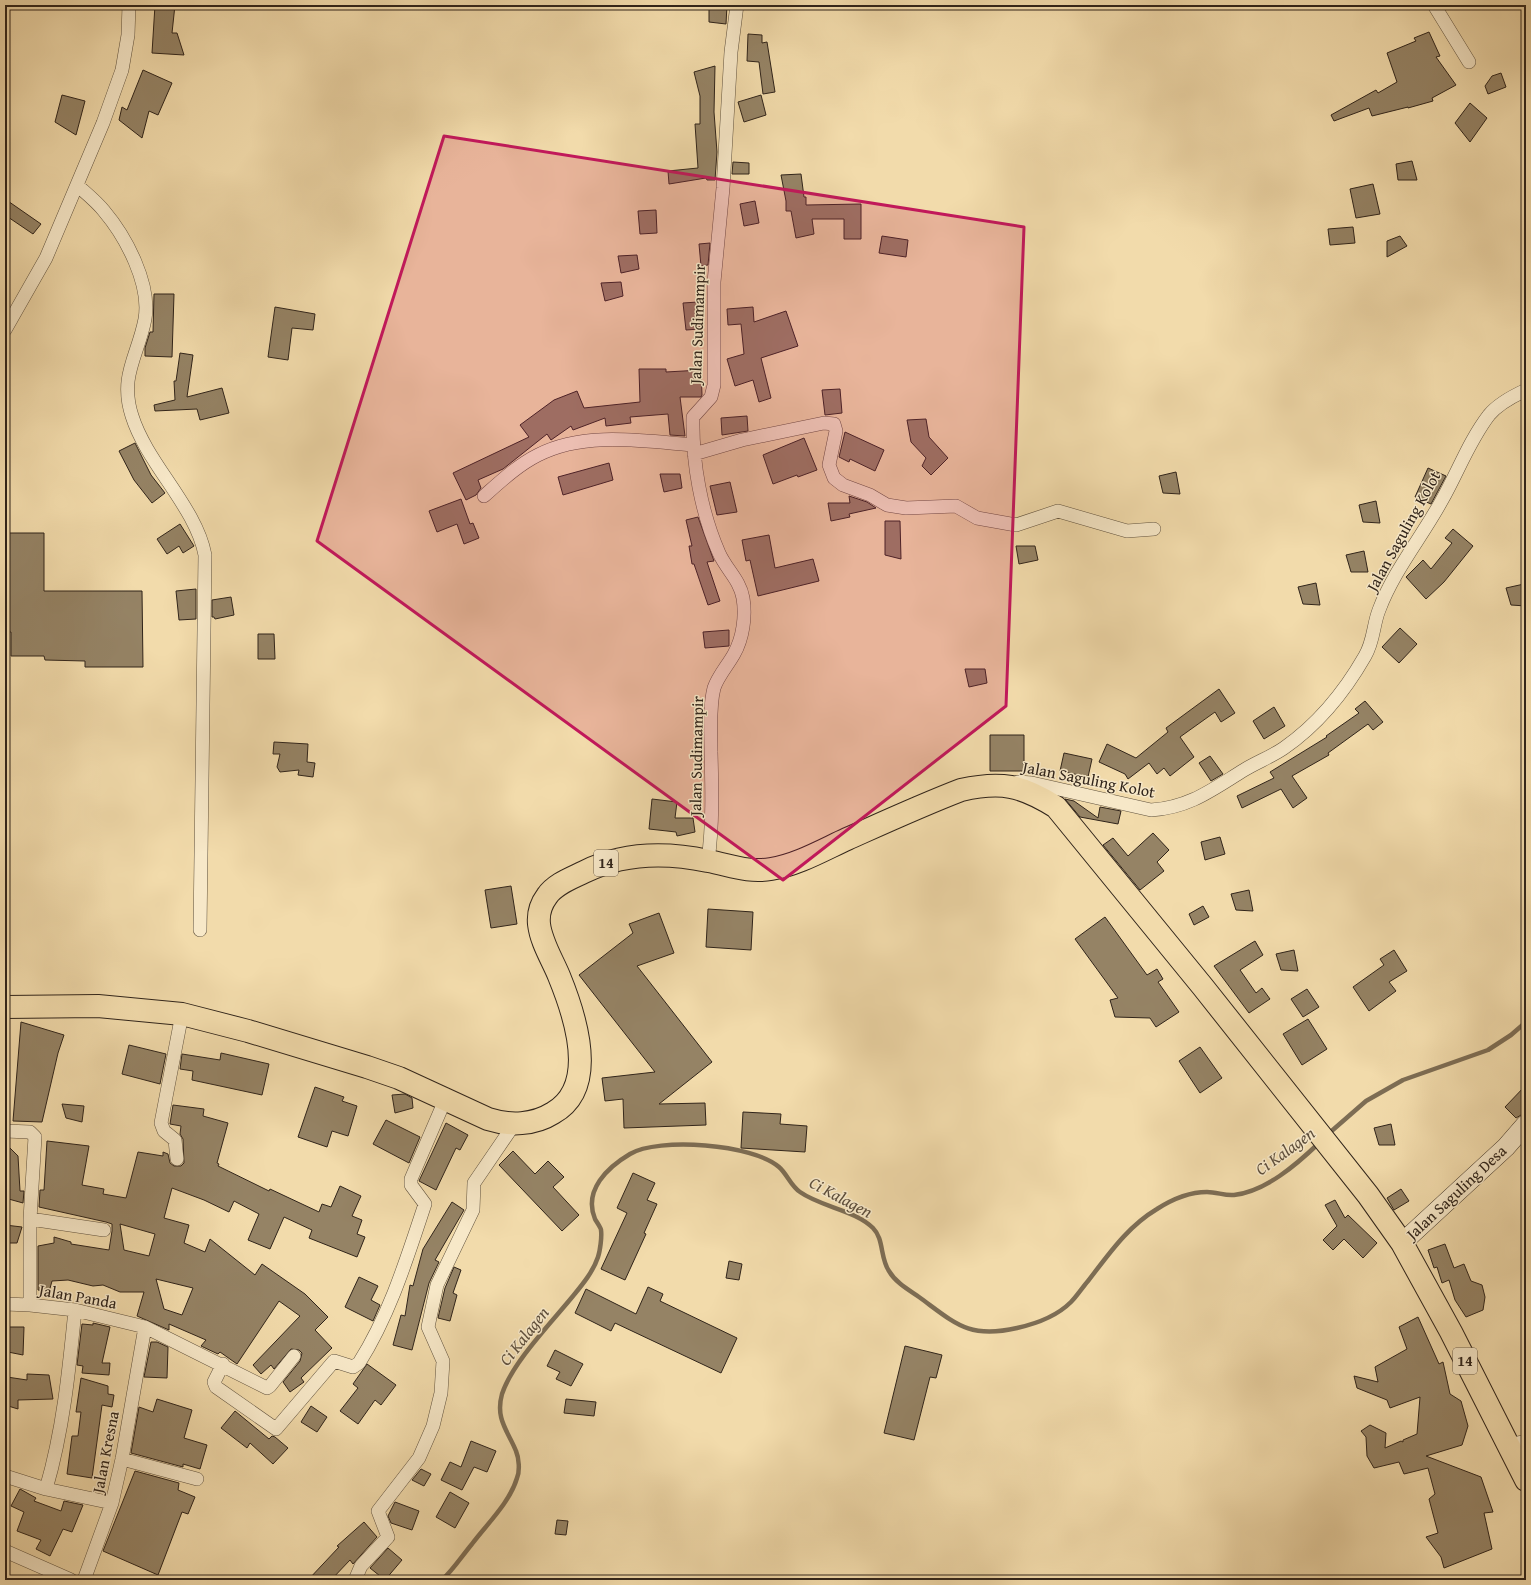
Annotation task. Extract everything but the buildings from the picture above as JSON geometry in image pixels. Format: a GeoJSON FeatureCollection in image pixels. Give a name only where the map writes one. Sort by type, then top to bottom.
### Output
{"type":"FeatureCollection","features":[{"type":"Feature","properties":{"kind":"highway","name":"14"},"geometry":{"type":"LineString","coordinates":[[5,1007],[98,1006],[182,1014],[248,1031],[367,1067],[399,1078],[488,1119],[504,1124],[533,1122],[560,1109],[573,1095],[577,1086],[580,1071],[576,1028],[570,1007],[542,937],[539,911],[550,891],[566,880],[589,869],[635,855],[655,854],[708,861],[745,870],[756,871],[774,869],[804,859],[961,790],[984,785],[1005,785],[1021,789],[1037,795],[1056,807],[1175,952],[1368,1195],[1402,1243],[1518,1443],[1526,1480]]}},
{"type":"Feature","properties":{"kind":"street"},"geometry":{"type":"LineString","coordinates":[[5,330],[46,258],[78,186],[122,70],[128,35],[129,5]]}},
{"type":"Feature","properties":{"kind":"street","name":"Jalan Sudimampir"},"geometry":{"type":"LineString","coordinates":[[708,861],[712,832],[711,720],[714,688],[735,652],[742,632],[744,616],[743,598],[738,582],[721,558],[713,540],[701,494],[693,450],[694,417],[711,397],[714,384],[714,282],[723,188],[731,52],[737,5]]}},
{"type":"Feature","properties":{"kind":"street"},"geometry":{"type":"LineString","coordinates":[[1434,5],[1469,62]]}},
{"type":"Feature","properties":{"kind":"street"},"geometry":{"type":"LineString","coordinates":[[78,186],[103,210],[123,236],[140,276],[144,294],[145,318],[127,378],[128,401],[140,437],[195,526],[203,544],[205,555],[200,930]]}},
{"type":"Feature","properties":{"kind":"street","name":"Jalan Saguling Kolot"},"geometry":{"type":"LineString","coordinates":[[984,785],[993,781],[1032,783],[1151,810],[1166,809],[1196,800],[1284,748],[1309,728],[1341,693],[1366,655],[1374,635],[1378,611],[1389,587],[1442,501],[1459,464],[1490,414],[1509,399],[1526,390]]}},
{"type":"Feature","properties":{"kind":"street"},"geometry":{"type":"LineString","coordinates":[[484,496],[511,473],[538,455],[559,446],[592,441],[640,440],[693,450],[824,423],[834,424],[836,431],[829,465],[834,478],[843,485],[870,495],[887,505],[906,508],[956,506],[977,518],[1016,525],[1058,511],[1127,531],[1154,530]]}},
{"type":"Feature","properties":{"kind":"street"},"geometry":{"type":"LineString","coordinates":[[177,1159],[175,1140],[164,1131],[161,1123],[182,1014]]}},
{"type":"Feature","properties":{"kind":"street"},"geometry":{"type":"LineString","coordinates":[[223,1364],[214,1383],[216,1387],[278,1429],[334,1361],[353,1367],[359,1363],[384,1319],[425,1204],[411,1185],[411,1179],[446,1100]]}},
{"type":"Feature","properties":{"kind":"street"},"geometry":{"type":"LineString","coordinates":[[355,1580],[361,1566],[388,1537],[378,1511],[419,1458],[434,1426],[440,1393],[443,1361],[428,1327],[437,1285],[473,1210],[474,1183],[515,1123]]}},
{"type":"Feature","properties":{"kind":"street","name":"Jalan Saguling Desa"},"geometry":{"type":"LineString","coordinates":[[1402,1243],[1506,1147],[1526,1124]]}},
{"type":"Feature","properties":{"kind":"street"},"geometry":{"type":"LineString","coordinates":[[5,1131],[30,1132],[35,1138],[30,1219],[30,1305]]}},
{"type":"Feature","properties":{"kind":"street"},"geometry":{"type":"LineString","coordinates":[[30,1219],[104,1230]]}},
{"type":"Feature","properties":{"kind":"street","name":"Jalan Panda"},"geometry":{"type":"LineString","coordinates":[[5,1304],[75,1310],[145,1327],[223,1364],[267,1388],[294,1356]]}},
{"type":"Feature","properties":{"kind":"street"},"geometry":{"type":"LineString","coordinates":[[46,1489],[68,1380],[75,1310]]}},
{"type":"Feature","properties":{"kind":"street","name":"Jalan Kresna"},"geometry":{"type":"LineString","coordinates":[[84,1580],[112,1503],[122,1459],[145,1327]]}},
{"type":"Feature","properties":{"kind":"street"},"geometry":{"type":"LineString","coordinates":[[122,1459],[196,1479]]}},
{"type":"Feature","properties":{"kind":"street"},"geometry":{"type":"LineString","coordinates":[[5,1476],[46,1489],[112,1503]]}},
{"type":"Feature","properties":{"kind":"street"},"geometry":{"type":"LineString","coordinates":[[5,1551],[48,1576],[71,1580]]}},
{"type":"Feature","properties":{"kind":"highlighted area"},"geometry":{"type":"Polygon","coordinates":[[[444,136],[1024,227],[1006,706],[783,880],[317,541],[444,136]]]}},
{"type":"Feature","properties":{"kind":"waterway","name":"Ci Kalagen"},"geometry":{"type":"LineString","coordinates":[[1327,1135],[1366,1101],[1403,1080],[1488,1050],[1511,1035],[1526,1022]]}},
{"type":"Feature","properties":{"kind":"waterway","name":"Ci Kalagen"},"geometry":{"type":"LineString","coordinates":[[442,1580],[498,1512],[514,1487],[519,1468],[516,1451],[501,1418],[500,1403],[502,1394],[514,1369],[523,1356],[580,1287],[596,1263],[601,1244],[601,1229],[595,1219],[592,1208],[592,1198],[600,1180],[606,1173],[630,1154],[643,1149],[683,1145],[728,1148],[766,1159],[779,1167],[794,1187],[800,1192],[808,1197],[857,1217],[873,1228],[881,1243],[886,1266],[895,1279],[903,1286],[954,1322],[964,1327],[987,1332],[1001,1331],[1031,1324],[1046,1319],[1065,1307],[1071,1302],[1111,1251],[1128,1233],[1146,1216],[1162,1206],[1194,1193],[1207,1192],[1227,1195],[1246,1193],[1269,1183],[1280,1176],[1301,1160],[1319,1143]]}}]}
